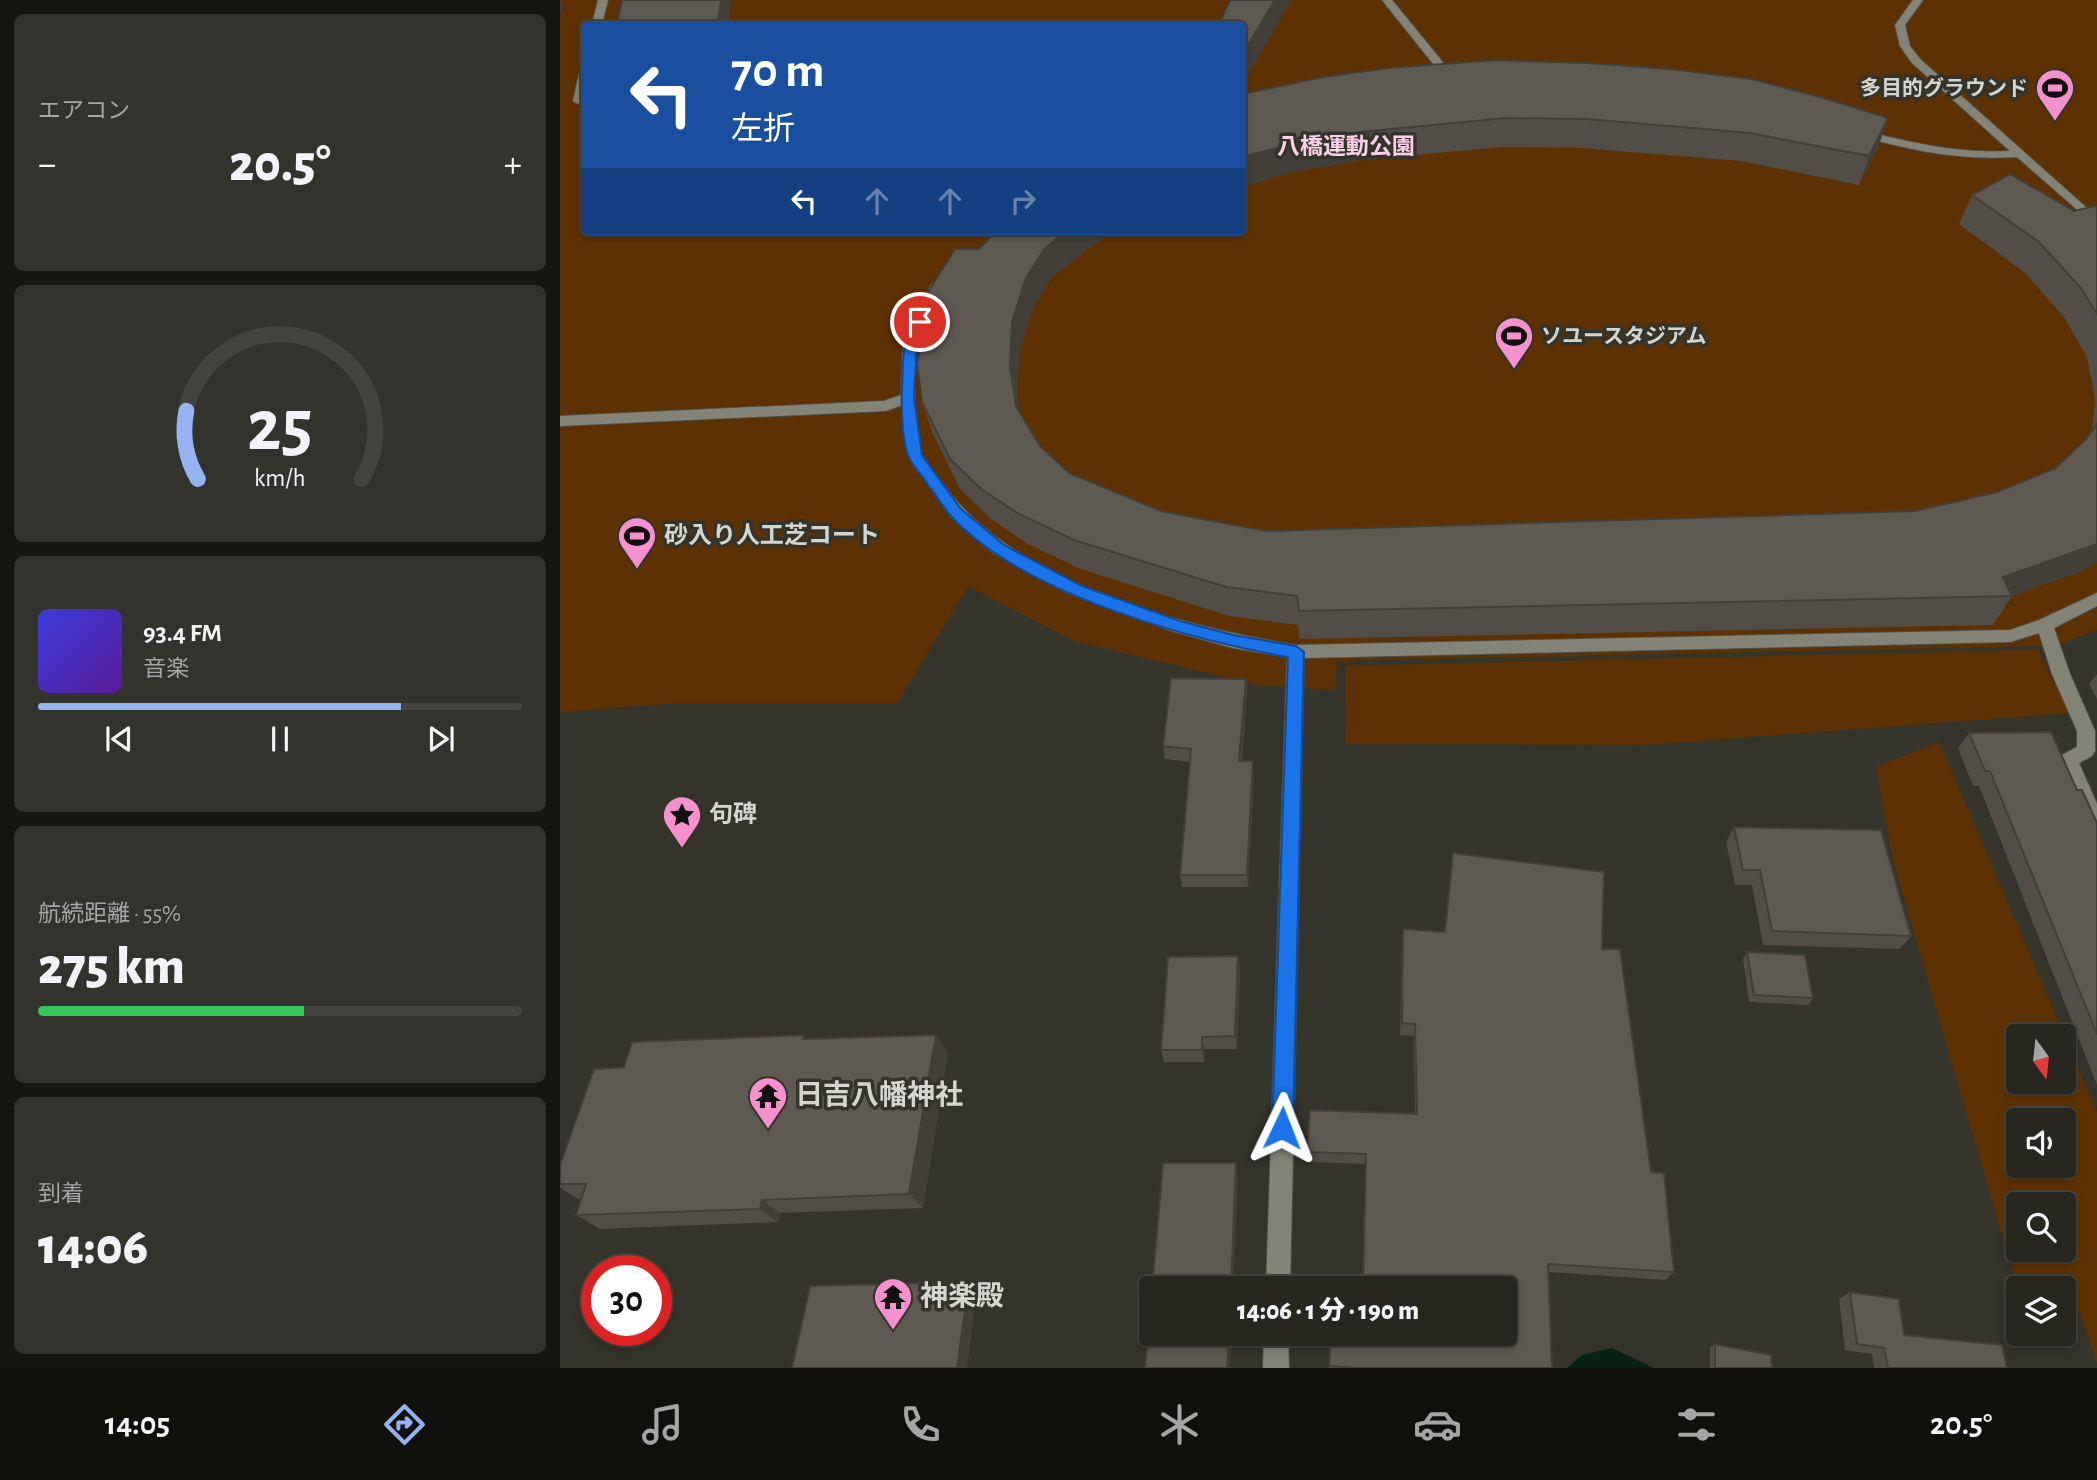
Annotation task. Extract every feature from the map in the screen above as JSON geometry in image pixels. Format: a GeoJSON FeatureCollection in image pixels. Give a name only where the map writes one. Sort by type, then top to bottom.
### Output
{"type":"FeatureCollection","features":[{"type":"Feature","properties":{"kind":"street"},"geometry":{"type":"LineString","coordinates":[[598,21],[603,0]]}},
{"type":"Feature","properties":{"kind":"street"},"geometry":{"type":"LineString","coordinates":[[1387,0],[1445,80],[1464,79]]}},
{"type":"Feature","properties":{"kind":"street"},"geometry":{"type":"LineString","coordinates":[[1919,0],[1906,12],[1900,25],[1905,46],[1926,72],[2097,223]]}},
{"type":"Feature","properties":{"kind":"street"},"geometry":{"type":"LineString","coordinates":[[578,101],[581,88]]}},
{"type":"Feature","properties":{"kind":"street"},"geometry":{"type":"LineString","coordinates":[[1847,129],[1944,154],[1982,157],[2018,154]]}},
{"type":"Feature","properties":{"kind":"street"},"geometry":{"type":"LineString","coordinates":[[948,273],[938,282],[910,342],[908,398],[915,455],[956,512],[999,549],[1076,590],[1127,610],[1233,641],[1296,652],[2010,636],[2045,625],[2097,599]]}},
{"type":"Feature","properties":{"kind":"street"},"geometry":{"type":"LineString","coordinates":[[560,421],[886,406],[908,398]]}},
{"type":"Feature","properties":{"kind":"street"},"geometry":{"type":"LineString","coordinates":[[2045,625],[2061,674],[2086,731],[2086,751],[2068,760],[2097,825]]}},
{"type":"Feature","properties":{"kind":"street"},"geometry":{"type":"LineString","coordinates":[[1278,1276],[1296,652]]}},
{"type":"Feature","properties":{"kind":"street"},"geometry":{"type":"LineString","coordinates":[[1276,1346],[1276,1368]]}},
{"type":"Feature","properties":{"kind":"shaded area","name":"八橋運動公園"},"geometry":{"type":"Polygon","coordinates":[[[560,0],[2097,0],[2097,629],[2060,645],[2037,646],[1337,661],[1335,690],[1258,685],[1074,641],[968,586],[897,703],[677,703],[560,712],[560,0]]]}},
{"type":"Feature","properties":{"kind":"shaded area"},"geometry":{"type":"Polygon","coordinates":[[[2038,650],[2069,713],[1644,745],[1346,744],[1345,666],[2038,650]]]}},
{"type":"Feature","properties":{"kind":"shaded area"},"geometry":{"type":"Polygon","coordinates":[[[1939,742],[2059,1024],[2006,1024],[2006,1094],[2076,1094],[2076,1063],[2097,1112],[2097,1364],[2080,1313],[2076,1313],[2076,1276],[2014,1276],[2010,1262],[2076,1262],[2076,1192],[2006,1192],[2006,1249],[1893,861],[1876,767],[1939,742]]]}},
{"type":"Feature","properties":{"kind":"shaded area"},"geometry":{"type":"Polygon","coordinates":[[[1612,1348],[1654,1368],[1567,1368],[1582,1355],[1612,1348]]]}},
{"type":"Feature","properties":{"kind":"building"},"geometry":{"type":"Polygon","coordinates":[[[622,0],[721,0],[718,21],[618,21],[622,0]]]}},
{"type":"Feature","properties":{"kind":"building"},"geometry":{"type":"Polygon","coordinates":[[[1230,0],[1275,0],[1246,48],[1246,21],[1220,21],[1230,0]]]}},
{"type":"Feature","properties":{"kind":"building"},"geometry":{"type":"Polygon","coordinates":[[[1496,60],[1671,69],[1752,79],[1888,118],[1869,156],[1750,133],[1586,119],[1506,118],[1370,131],[1292,144],[1246,156],[1246,93],[1323,77],[1388,68],[1496,60]]]}},
{"type":"Feature","properties":{"kind":"building"},"geometry":{"type":"Polygon","coordinates":[[[2010,174],[2074,211],[2095,206],[2097,208],[2097,314],[2080,287],[2039,242],[1972,195],[2010,174]]]}},
{"type":"Feature","properties":{"kind":"building"},"geometry":{"type":"Polygon","coordinates":[[[992,235],[1062,235],[1045,248],[1026,278],[1012,322],[1010,367],[1016,406],[1040,446],[1069,473],[1161,511],[1267,531],[1915,511],[1997,492],[2056,468],[2086,439],[2097,424],[2097,544],[2003,577],[2012,596],[1299,611],[1297,596],[1226,587],[1074,540],[1019,514],[981,489],[950,459],[922,402],[917,363],[927,317],[928,292],[955,249],[979,249],[992,235]]]}},
{"type":"Feature","properties":{"kind":"building"},"geometry":{"type":"Polygon","coordinates":[[[1171,678],[1246,679],[1239,761],[1253,761],[1247,875],[1180,875],[1191,749],[1163,746],[1171,678]]]}},
{"type":"Feature","properties":{"kind":"building"},"geometry":{"type":"Polygon","coordinates":[[[2051,732],[2077,790],[2082,790],[2097,823],[2097,1034],[1990,771],[1985,771],[1969,733],[2051,732]]]}},
{"type":"Feature","properties":{"kind":"building"},"geometry":{"type":"Polygon","coordinates":[[[1734,827],[1881,830],[1911,936],[1772,931],[1760,870],[1743,870],[1734,827]]]}},
{"type":"Feature","properties":{"kind":"building"},"geometry":{"type":"Polygon","coordinates":[[[1453,853],[1604,872],[1602,949],[1620,949],[1651,1172],[1664,1173],[1674,1272],[1548,1264],[1552,1368],[1329,1366],[1330,1346],[1517,1346],[1517,1276],[1363,1276],[1366,1154],[1307,1152],[1310,1110],[1417,1114],[1415,1024],[1402,1023],[1403,929],[1445,932],[1453,853]]]}},
{"type":"Feature","properties":{"kind":"building"},"geometry":{"type":"Polygon","coordinates":[[[1747,952],[1805,955],[1813,998],[1754,995],[1747,952]]]}},
{"type":"Feature","properties":{"kind":"building"},"geometry":{"type":"Polygon","coordinates":[[[1238,956],[1235,1036],[1202,1037],[1202,1050],[1161,1050],[1168,957],[1238,956]]]}},
{"type":"Feature","properties":{"kind":"building","name":"日吉八幡神社"},"geometry":{"type":"Polygon","coordinates":[[[804,1035],[803,1039],[936,1035],[909,1194],[762,1200],[760,1209],[576,1215],[586,1184],[560,1184],[560,1165],[594,1069],[624,1067],[632,1042],[804,1035]]]}},
{"type":"Feature","properties":{"kind":"building"},"geometry":{"type":"Polygon","coordinates":[[[1163,1163],[1236,1163],[1231,1276],[1153,1276],[1163,1163]]]}},
{"type":"Feature","properties":{"kind":"building","name":"神楽殿"},"geometry":{"type":"Polygon","coordinates":[[[969,1282],[957,1368],[792,1368],[810,1286],[969,1282]]]}},
{"type":"Feature","properties":{"kind":"building"},"geometry":{"type":"Polygon","coordinates":[[[1850,1292],[1899,1299],[1904,1335],[2002,1345],[2007,1368],[1888,1368],[1884,1348],[1857,1344],[1850,1292]]]}},
{"type":"Feature","properties":{"kind":"building"},"geometry":{"type":"Polygon","coordinates":[[[1715,1344],[1771,1355],[1772,1368],[1715,1368],[1715,1344]]]}},
{"type":"Feature","properties":{"kind":"building"},"geometry":{"type":"Polygon","coordinates":[[[1147,1346],[1228,1346],[1227,1368],[1145,1368],[1147,1346]]]}},
{"type":"Feature","properties":{"kind":"place","name":"多目的グラウンド"},"geometry":{"type":"Point","coordinates":[2055,122]}},
{"type":"Feature","properties":{"kind":"place","name":"ソユースタジアム"},"geometry":{"type":"Point","coordinates":[1514,370]}},
{"type":"Feature","properties":{"kind":"place","name":"砂入り人工芝コート"},"geometry":{"type":"Point","coordinates":[637,570]}},
{"type":"Feature","properties":{"kind":"place","name":"句碑"},"geometry":{"type":"Point","coordinates":[682,849]}},
{"type":"Feature","properties":{"kind":"place","name":"日吉八幡神社"},"geometry":{"type":"Point","coordinates":[768,1130]}},
{"type":"Feature","properties":{"kind":"place","name":"神楽殿"},"geometry":{"type":"Point","coordinates":[893,1331]}},
{"type":"Feature","properties":{"kind":"district","name":"八橋運動公園"},"geometry":{"type":"Point","coordinates":[1346,147]}},
{"type":"Feature","properties":{"kind":"route"},"geometry":{"type":"LineString","coordinates":[[920,322],[910,342],[908,398],[915,455],[956,512],[999,549],[1076,590],[1178,626],[1233,641],[1296,652],[1282,1128]]}}]}
